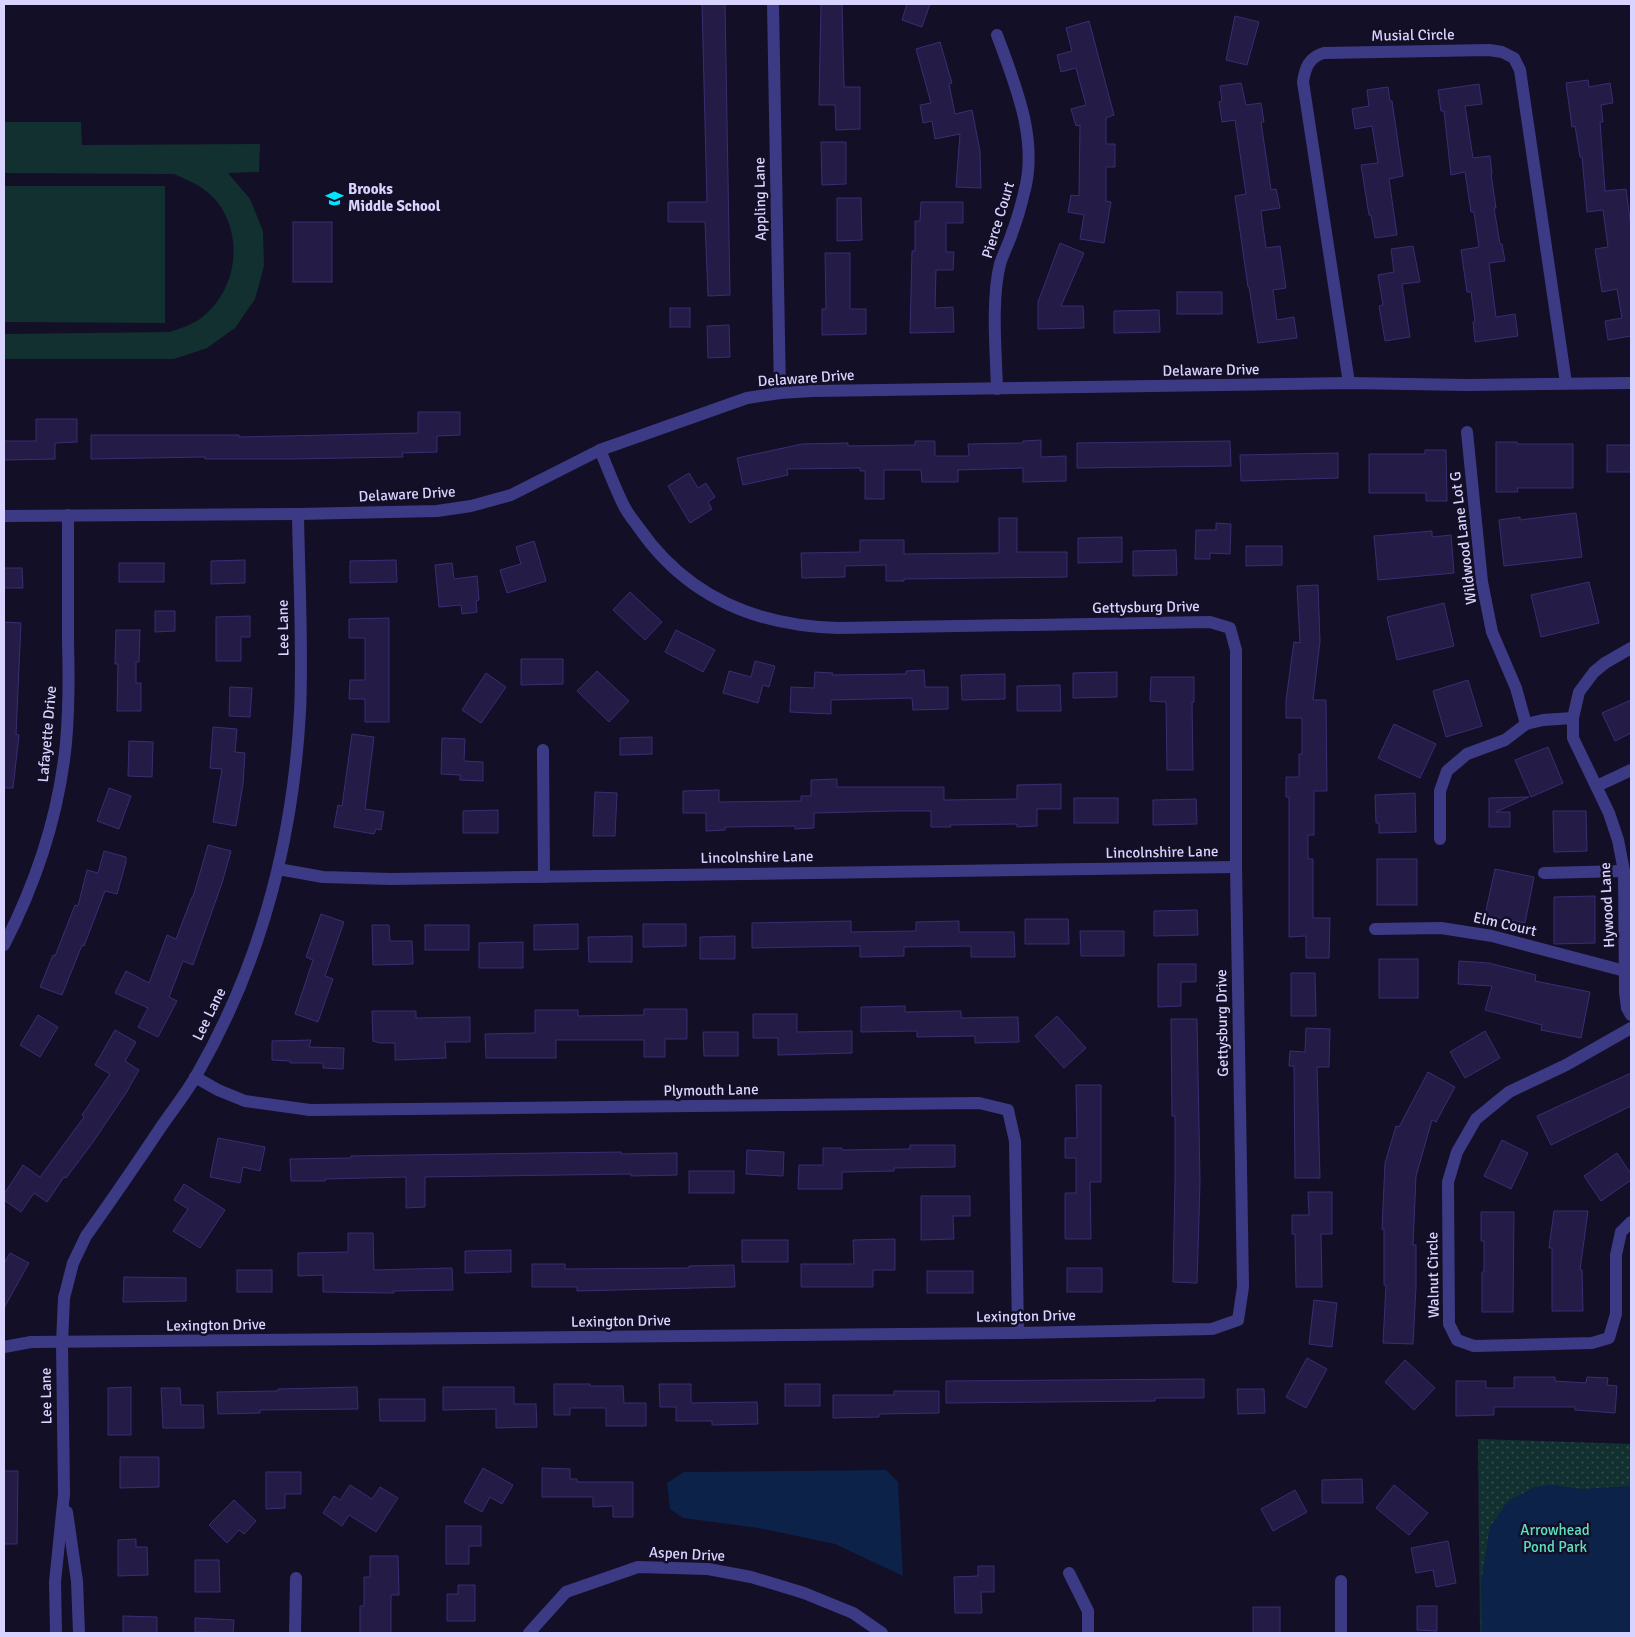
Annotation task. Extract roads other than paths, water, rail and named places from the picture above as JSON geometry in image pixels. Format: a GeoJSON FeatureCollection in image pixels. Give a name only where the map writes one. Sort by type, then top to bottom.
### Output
{"type":"FeatureCollection","features":[{"type":"Feature","properties":{"kind":"street","name":"Appling Lane"},"geometry":{"type":"LineString","coordinates":[[774,4],[780,393]]}},
{"type":"Feature","properties":{"kind":"street","name":"Pierce Court"},"geometry":{"type":"LineString","coordinates":[[997,35],[1020,102],[1029,151],[1025,191],[1000,264],[995,298],[997,390]]}},
{"type":"Feature","properties":{"kind":"street","name":"Musial Circle"},"geometry":{"type":"LineString","coordinates":[[1349,383],[1303,82],[1306,66],[1318,54],[1324,53],[1489,50],[1502,52],[1514,58],[1520,70],[1566,383]]}},
{"type":"Feature","properties":{"kind":"street","name":"Delaware Drive"},"geometry":{"type":"LineString","coordinates":[[4,516],[298,514],[437,511],[471,506],[510,495],[600,450],[747,398],[780,393],[1349,383],[1467,385],[1631,383]]}},
{"type":"Feature","properties":{"kind":"street","name":"Wildwood Lane Lot G"},"geometry":{"type":"LineString","coordinates":[[1467,432],[1482,582],[1492,632],[1516,688],[1526,724]]}},
{"type":"Feature","properties":{"kind":"street","name":"Gettysburg Drive"},"geometry":{"type":"LineString","coordinates":[[600,450],[625,507],[664,560],[686,579],[708,594],[731,607],[760,617],[786,624],[830,628],[1210,622],[1230,628],[1236,650],[1236,867],[1242,1287],[1238,1320]]}},
{"type":"Feature","properties":{"kind":"street","name":"Lee Lane"},"geometry":{"type":"LineString","coordinates":[[56,1633],[54,1582],[64,1494],[62,1343],[64,1298],[73,1263],[86,1236],[195,1077],[217,1037],[245,976],[262,925],[278,869],[293,788],[300,712],[298,514]]}},
{"type":"Feature","properties":{"kind":"street","name":"Lafayette Drive"},"geometry":{"type":"LineString","coordinates":[[4,945],[16,922],[43,852],[59,790],[66,744],[69,701],[68,515]]}},
{"type":"Feature","properties":{"kind":"street","name":"Hywood Lane"},"geometry":{"type":"LineString","coordinates":[[1631,648],[1605,663],[1594,672],[1579,692],[1573,718],[1573,738],[1609,813],[1624,871],[1628,927],[1625,992],[1631,1016]]}},
{"type":"Feature","properties":{"kind":"street"},"geometry":{"type":"LineString","coordinates":[[1440,839],[1440,792],[1447,771],[1467,754],[1505,740],[1526,724],[1543,720],[1573,718]]}},
{"type":"Feature","properties":{"kind":"street"},"geometry":{"type":"LineString","coordinates":[[543,750],[544,876]]}},
{"type":"Feature","properties":{"kind":"street"},"geometry":{"type":"LineString","coordinates":[[1597,786],[1631,770]]}},
{"type":"Feature","properties":{"kind":"street","name":"Lincolnshire Lane"},"geometry":{"type":"LineString","coordinates":[[278,869],[323,877],[354,878],[1236,867]]}},
{"type":"Feature","properties":{"kind":"street"},"geometry":{"type":"LineString","coordinates":[[1544,873],[1624,871]]}},
{"type":"Feature","properties":{"kind":"street","name":"Elm Court"},"geometry":{"type":"LineString","coordinates":[[1375,929],[1441,928],[1492,936],[1625,971]]}},
{"type":"Feature","properties":{"kind":"street","name":"Walnut Circle"},"geometry":{"type":"LineString","coordinates":[[1631,1028],[1566,1065],[1509,1092],[1476,1119],[1457,1152],[1448,1182],[1449,1324],[1457,1340],[1474,1346],[1592,1343],[1609,1338],[1616,1314],[1616,1255],[1621,1232],[1631,1222]]}},
{"type":"Feature","properties":{"kind":"street","name":"Plymouth Lane"},"geometry":{"type":"LineString","coordinates":[[195,1077],[218,1090],[245,1101],[310,1110],[979,1103],[1008,1110],[1015,1141],[1018,1333]]}},
{"type":"Feature","properties":{"kind":"street","name":"Lexington Drive"},"geometry":{"type":"LineString","coordinates":[[4,1347],[31,1342],[1018,1333],[1212,1329],[1238,1320]]}},
{"type":"Feature","properties":{"kind":"street","name":"Lee Lane"},"geometry":{"type":"LineString","coordinates":[[64,1494],[77,1581],[79,1633]]}},
{"type":"Feature","properties":{"kind":"street","name":"Aspen Drive"},"geometry":{"type":"LineString","coordinates":[[530,1633],[566,1592],[638,1567],[708,1568],[751,1576],[804,1593],[853,1613],[882,1633]]}},
{"type":"Feature","properties":{"kind":"street"},"geometry":{"type":"LineString","coordinates":[[1069,1573],[1088,1611],[1088,1633]]}},
{"type":"Feature","properties":{"kind":"street"},"geometry":{"type":"LineString","coordinates":[[295,1633],[296,1578]]}},
{"type":"Feature","properties":{"kind":"street"},"geometry":{"type":"LineString","coordinates":[[1341,1581],[1341,1633]]}},
{"type":"Feature","properties":{"kind":"water"},"geometry":{"type":"Polygon","coordinates":[[[886,1470],[898,1482],[903,1576],[835,1544],[758,1528],[683,1518],[670,1509],[667,1483],[684,1472],[886,1470]]]}},
{"type":"Feature","properties":{"kind":"water","name":"Arrowhead Pond Park"},"geometry":{"type":"Polygon","coordinates":[[[1551,1485],[1583,1489],[1631,1486],[1631,1633],[1482,1633],[1481,1582],[1490,1527],[1508,1501],[1535,1487],[1551,1485]]]}},
{"type":"Feature","properties":{"kind":"place","name":"Brooks Middle School"},"geometry":{"type":"Point","coordinates":[334,198]}}]}
